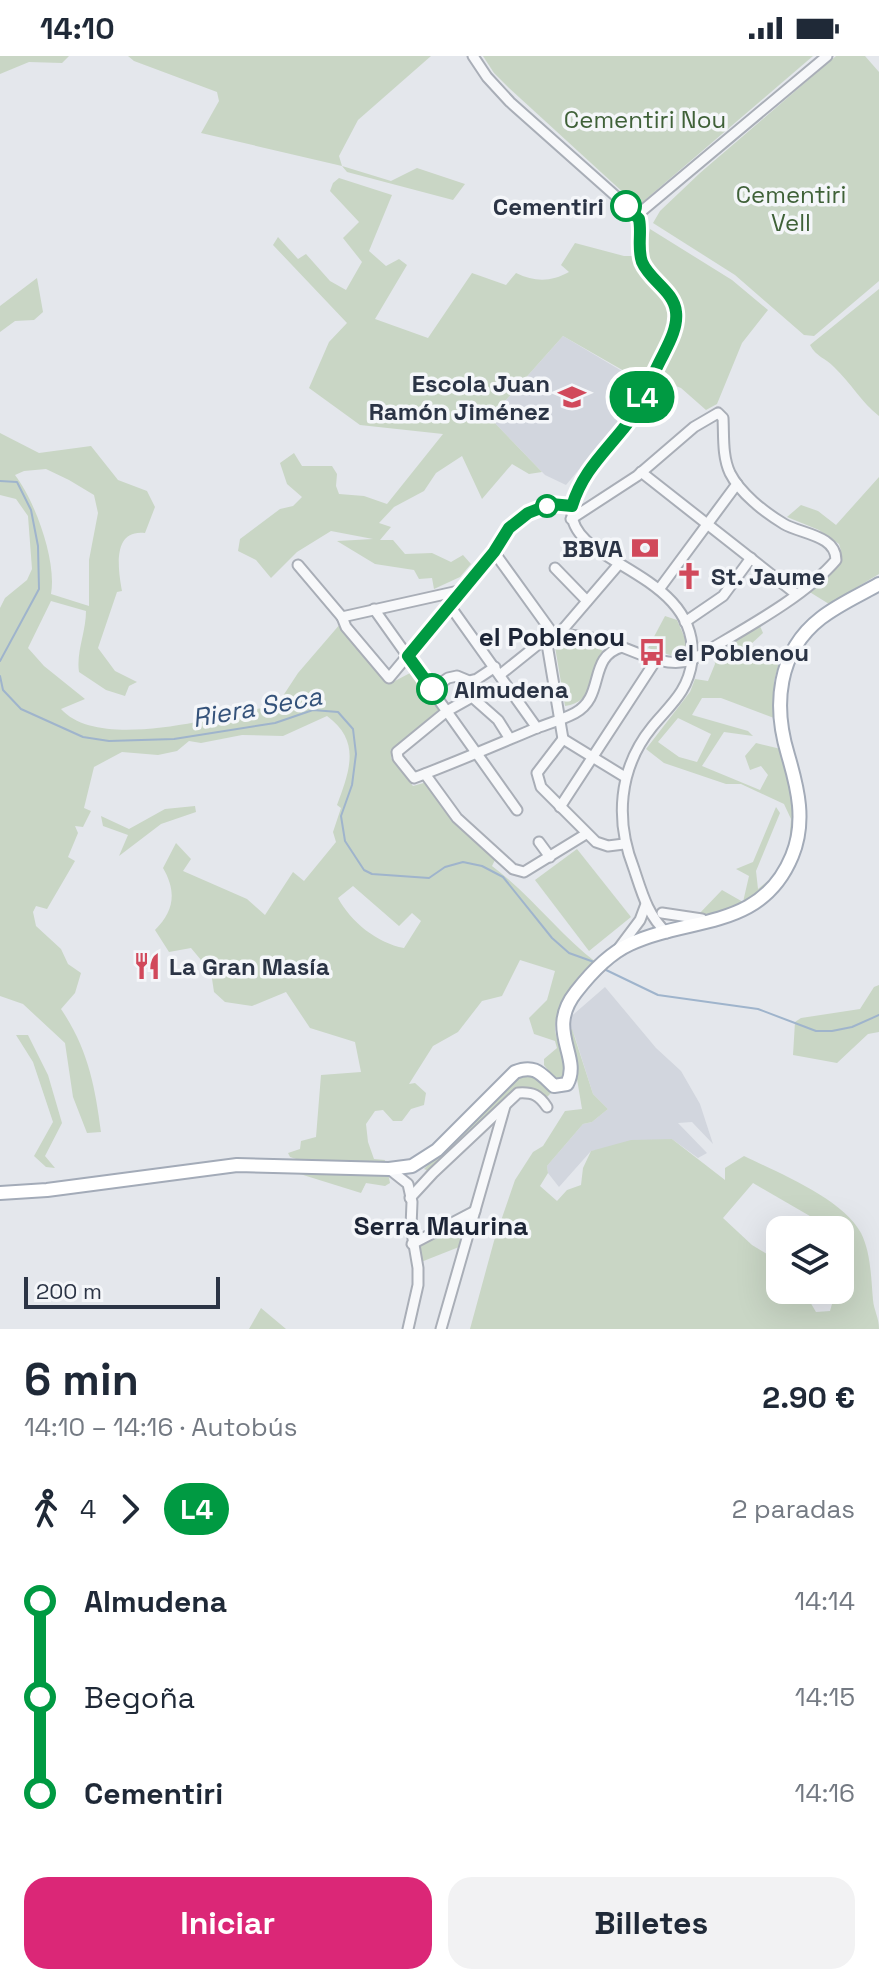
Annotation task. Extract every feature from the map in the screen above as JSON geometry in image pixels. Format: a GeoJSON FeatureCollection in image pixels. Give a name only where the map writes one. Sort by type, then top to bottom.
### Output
{"type":"FeatureCollection","features":[{"type":"Feature","properties":{"kind":"main road"},"geometry":{"type":"LineString","coordinates":[[0,1193],[47,1190],[237,1165],[406,1168],[423,1161],[437,1150],[515,1072],[532,1068],[541,1072],[554,1086],[567,1084],[571,1073],[562,1030],[565,1010],[588,979],[616,952],[639,940],[725,918],[747,908],[767,893],[785,870],[796,846],[800,803],[781,731],[781,684],[787,662],[803,636],[821,618],[879,584]]}},
{"type":"Feature","properties":{"kind":"street"},"geometry":{"type":"LineString","coordinates":[[473,56],[510,102],[637,215],[641,260],[672,298],[676,309],[677,321],[635,413],[593,462],[578,487],[571,519],[581,536],[619,564],[660,588],[685,622],[691,642],[692,660],[687,684],[677,702],[651,728],[631,759],[625,777],[621,813],[624,844],[646,904],[667,933]]}},
{"type":"Feature","properties":{"kind":"street"},"geometry":{"type":"LineString","coordinates":[[637,215],[827,56]]}},
{"type":"Feature","properties":{"kind":"street"},"geometry":{"type":"LineString","coordinates":[[552,635],[602,640],[656,660],[692,660],[796,594],[826,572],[836,560],[836,553],[827,541],[784,524],[743,492],[729,472],[724,453],[723,418],[718,413],[694,427],[641,472],[571,519]]}},
{"type":"Feature","properties":{"kind":"street"},"geometry":{"type":"LineString","coordinates":[[641,472],[796,594]]}},
{"type":"Feature","properties":{"kind":"street"},"geometry":{"type":"LineString","coordinates":[[660,588],[737,484]]}},
{"type":"Feature","properties":{"kind":"street"},"geometry":{"type":"LineString","coordinates":[[298,565],[389,678],[494,552],[509,528],[528,513],[551,504],[572,506]]}},
{"type":"Feature","properties":{"kind":"street"},"geometry":{"type":"LineString","coordinates":[[494,552],[552,635],[558,719],[563,739],[625,777]]}},
{"type":"Feature","properties":{"kind":"street"},"geometry":{"type":"LineString","coordinates":[[685,622],[723,596],[751,558]]}},
{"type":"Feature","properties":{"kind":"street"},"geometry":{"type":"LineString","coordinates":[[432,689],[448,678],[457,676],[469,681],[498,671],[552,635],[619,564]]}},
{"type":"Feature","properties":{"kind":"street"},"geometry":{"type":"LineString","coordinates":[[555,568],[587,601]]}},
{"type":"Feature","properties":{"kind":"street"},"geometry":{"type":"LineString","coordinates":[[342,617],[463,590]]}},
{"type":"Feature","properties":{"kind":"street"},"geometry":{"type":"LineString","coordinates":[[450,606],[537,728]]}},
{"type":"Feature","properties":{"kind":"street"},"geometry":{"type":"LineString","coordinates":[[374,609],[517,810]]}},
{"type":"Feature","properties":{"kind":"street"},"geometry":{"type":"LineString","coordinates":[[510,739],[498,720],[472,697],[447,711],[397,752],[398,758],[414,778],[477,754],[576,712],[591,697],[600,661],[611,650],[622,647]]}},
{"type":"Feature","properties":{"kind":"street"},"geometry":{"type":"LineString","coordinates":[[560,807],[656,660]]}},
{"type":"Feature","properties":{"kind":"street"},"geometry":{"type":"LineString","coordinates":[[563,739],[537,773],[541,787],[586,834],[608,846],[624,844]]}},
{"type":"Feature","properties":{"kind":"street"},"geometry":{"type":"LineString","coordinates":[[425,774],[457,818],[513,869],[524,872],[586,834]]}},
{"type":"Feature","properties":{"kind":"street"},"geometry":{"type":"LineString","coordinates":[[539,842],[550,857]]}},
{"type":"Feature","properties":{"kind":"street"},"geometry":{"type":"LineString","coordinates":[[642,891],[662,913],[667,922],[667,933]]}},
{"type":"Feature","properties":{"kind":"street"},"geometry":{"type":"LineString","coordinates":[[616,952],[640,920],[646,904]]}},
{"type":"Feature","properties":{"kind":"street"},"geometry":{"type":"LineString","coordinates":[[662,913],[694,919],[725,918]]}},
{"type":"Feature","properties":{"kind":"street"},"geometry":{"type":"LineString","coordinates":[[389,1169],[408,1184],[418,1182],[518,1093],[530,1092],[539,1096],[547,1107]]}},
{"type":"Feature","properties":{"kind":"street"},"geometry":{"type":"LineString","coordinates":[[441,1329],[505,1106]]}},
{"type":"Feature","properties":{"kind":"street"},"geometry":{"type":"LineString","coordinates":[[423,1161],[427,1176]]}},
{"type":"Feature","properties":{"kind":"street"},"geometry":{"type":"LineString","coordinates":[[406,1168],[412,1244],[418,1268],[418,1285],[408,1329]]}},
{"type":"Feature","properties":{"kind":"street"},"geometry":{"type":"LineString","coordinates":[[410,1198],[427,1176]]}},
{"type":"Feature","properties":{"kind":"street"},"geometry":{"type":"LineString","coordinates":[[412,1244],[475,1211]]}},
{"type":"Feature","properties":{"kind":"shaded area","name":"Escola Juan Ramón Jiménez"},"geometry":{"type":"Polygon","coordinates":[[[563,336],[642,383],[628,411],[566,485],[545,475],[490,418],[563,336]]]}},
{"type":"Feature","properties":{"kind":"shaded area"},"geometry":{"type":"Polygon","coordinates":[[[605,987],[656,1048],[681,1071],[700,1104],[713,1144],[692,1122],[678,1123],[707,1153],[698,1158],[672,1139],[591,1151],[559,1187],[548,1173],[547,1166],[583,1124],[592,1122],[608,1109],[593,1094],[567,1020],[605,987]]]}},
{"type":"Feature","properties":{"kind":"green space"},"geometry":{"type":"Polygon","coordinates":[[[0,56],[69,56],[62,63],[29,62],[0,74],[0,56]]]}},
{"type":"Feature","properties":{"kind":"green space"},"geometry":{"type":"Polygon","coordinates":[[[128,56],[431,56],[358,120],[339,156],[342,166],[201,133],[219,101],[217,92],[128,56]]]}},
{"type":"Feature","properties":{"kind":"green space","name":"Cementiri Nou"},"geometry":{"type":"Polygon","coordinates":[[[483,56],[813,56],[638,206],[509,88],[483,56]]]}},
{"type":"Feature","properties":{"kind":"green space","name":"Cementiri Vell"},"geometry":{"type":"Polygon","coordinates":[[[836,56],[865,56],[879,72],[879,281],[814,336],[804,335],[735,275],[653,223],[660,211],[700,173],[836,56]]]}},
{"type":"Feature","properties":{"kind":"green space"},"geometry":{"type":"Polygon","coordinates":[[[342,166],[391,181],[417,168],[465,184],[453,200],[347,172],[342,166]]]}},
{"type":"Feature","properties":{"kind":"green space"},"geometry":{"type":"Polygon","coordinates":[[[339,178],[392,195],[369,251],[386,266],[399,259],[407,265],[375,319],[428,338],[472,273],[506,285],[516,273],[536,279],[556,278],[569,272],[561,265],[575,243],[634,256],[671,311],[669,332],[645,383],[563,336],[490,418],[542,472],[529,474],[512,464],[482,499],[462,456],[436,473],[424,491],[394,507],[379,523],[391,527],[380,540],[393,540],[405,554],[432,553],[451,562],[463,555],[471,564],[460,577],[434,589],[432,578],[419,579],[414,570],[375,564],[337,541],[373,539],[331,531],[297,552],[271,578],[256,560],[238,551],[240,539],[280,509],[293,506],[302,497],[287,484],[280,463],[294,453],[302,466],[332,466],[337,474],[339,494],[364,496],[387,504],[443,434],[360,425],[309,388],[329,342],[347,323],[273,245],[278,237],[298,259],[306,254],[330,281],[346,290],[362,262],[343,238],[359,222],[330,191],[339,178]]]}},
{"type":"Feature","properties":{"kind":"green space"},"geometry":{"type":"Polygon","coordinates":[[[650,229],[732,280],[768,310],[742,343],[717,404],[706,410],[681,388],[662,381],[658,389],[656,387],[685,312],[648,259],[646,247],[650,229]]]}},
{"type":"Feature","properties":{"kind":"green space"},"geometry":{"type":"Polygon","coordinates":[[[37,278],[43,312],[34,320],[15,321],[0,332],[0,306],[37,278]]]}},
{"type":"Feature","properties":{"kind":"green space"},"geometry":{"type":"Polygon","coordinates":[[[879,289],[879,416],[810,345],[879,289]]]}},
{"type":"Feature","properties":{"kind":"green space"},"geometry":{"type":"Polygon","coordinates":[[[0,433],[39,453],[91,446],[118,480],[147,491],[155,507],[145,533],[134,533],[122,544],[119,572],[122,591],[117,592],[98,648],[115,671],[137,682],[129,686],[125,696],[106,690],[79,672],[86,611],[51,601],[28,648],[44,666],[85,699],[61,709],[79,721],[102,728],[157,728],[279,702],[298,673],[341,623],[391,683],[412,672],[439,709],[392,752],[391,758],[413,786],[427,782],[496,858],[492,866],[597,963],[568,996],[557,1015],[556,1035],[567,1072],[563,1080],[556,1080],[544,1065],[544,1059],[557,1048],[555,1041],[534,1034],[529,1018],[547,1000],[555,971],[520,960],[502,996],[482,1001],[458,1032],[433,1046],[409,1084],[415,1083],[426,1093],[424,1105],[411,1109],[402,1121],[393,1121],[383,1110],[375,1111],[366,1124],[374,1159],[385,1160],[384,1164],[302,1161],[290,1157],[288,1153],[300,1149],[301,1141],[316,1137],[321,1075],[361,1072],[355,1042],[310,1028],[286,992],[252,1006],[225,1002],[214,992],[211,972],[191,948],[169,952],[155,930],[170,908],[172,893],[163,868],[176,843],[191,859],[183,871],[247,899],[265,915],[293,872],[304,881],[336,842],[333,832],[341,808],[337,805],[350,757],[345,736],[327,716],[283,736],[242,735],[201,743],[189,741],[177,751],[158,755],[122,752],[94,767],[84,808],[91,811],[83,827],[75,826],[78,833],[68,857],[75,861],[47,909],[36,906],[33,912],[36,926],[61,949],[68,964],[81,973],[75,993],[61,1009],[78,1039],[93,1083],[101,1132],[87,1133],[73,1097],[65,1043],[23,1004],[0,996],[0,608],[5,598],[27,580],[32,569],[28,516],[16,499],[0,495],[0,433]],[[46,469],[15,475],[30,500],[43,532],[51,565],[51,594],[89,606],[89,560],[98,513],[94,495],[46,469]],[[353,886],[338,898],[350,915],[375,936],[404,948],[421,921],[412,913],[399,926],[353,886]]]}},
{"type":"Feature","properties":{"kind":"green space"},"geometry":{"type":"Polygon","coordinates":[[[879,477],[879,574],[829,604],[808,591],[838,566],[839,544],[819,530],[787,517],[801,505],[818,511],[836,525],[879,477]]]}},
{"type":"Feature","properties":{"kind":"green space"},"geometry":{"type":"Polygon","coordinates":[[[665,616],[677,620],[687,643],[682,652],[673,656],[648,648],[665,616]]]}},
{"type":"Feature","properties":{"kind":"green space"},"geometry":{"type":"Polygon","coordinates":[[[760,626],[763,633],[750,645],[780,659],[774,681],[774,718],[721,698],[702,698],[692,715],[748,731],[753,736],[724,732],[702,766],[760,790],[768,775],[761,766],[750,770],[745,756],[756,743],[781,749],[792,808],[789,845],[791,819],[784,804],[741,784],[726,784],[664,763],[646,749],[690,692],[695,679],[708,681],[715,664],[714,655],[760,626]],[[678,718],[658,742],[679,757],[697,762],[711,734],[678,718]]]}},
{"type":"Feature","properties":{"kind":"green space"},"geometry":{"type":"Polygon","coordinates":[[[554,641],[589,643],[603,651],[587,692],[582,699],[565,706],[554,641]]]}},
{"type":"Feature","properties":{"kind":"green space"},"geometry":{"type":"Polygon","coordinates":[[[195,806],[196,812],[161,824],[119,856],[128,835],[103,826],[101,816],[129,829],[165,809],[195,806]]]}},
{"type":"Feature","properties":{"kind":"green space"},"geometry":{"type":"Polygon","coordinates":[[[776,807],[780,813],[756,871],[758,889],[770,879],[747,901],[719,912],[698,915],[722,890],[743,902],[749,876],[736,869],[753,862],[776,807]]]}},
{"type":"Feature","properties":{"kind":"green space"},"geometry":{"type":"Polygon","coordinates":[[[577,849],[631,917],[589,951],[535,880],[577,849]]]}},
{"type":"Feature","properties":{"kind":"green space"},"geometry":{"type":"Polygon","coordinates":[[[879,985],[879,1032],[868,1034],[837,1063],[793,1055],[795,1022],[801,1018],[860,1009],[874,987],[879,985]]]}},
{"type":"Feature","properties":{"kind":"green space"},"geometry":{"type":"Polygon","coordinates":[[[572,1029],[593,1094],[608,1109],[592,1122],[583,1124],[547,1166],[548,1173],[540,1186],[557,1201],[567,1190],[581,1185],[583,1168],[591,1151],[631,1140],[672,1139],[725,1180],[725,1168],[744,1156],[809,1188],[847,1216],[810,1216],[753,1183],[723,1218],[766,1254],[766,1304],[811,1304],[816,1312],[830,1311],[832,1304],[854,1304],[854,1224],[867,1249],[879,1329],[470,1329],[494,1241],[515,1180],[533,1152],[543,1146],[565,1111],[582,1109],[569,1031],[572,1029]]]}},
{"type":"Feature","properties":{"kind":"green space"},"geometry":{"type":"Polygon","coordinates":[[[16,1035],[28,1035],[48,1075],[62,1123],[45,1156],[55,1168],[46,1167],[34,1156],[53,1122],[33,1062],[16,1035]]]}},
{"type":"Feature","properties":{"kind":"green space"},"geometry":{"type":"Polygon","coordinates":[[[527,1073],[539,1077],[553,1091],[543,1101],[518,1093],[433,1173],[424,1169],[511,1080],[527,1073]]]}},
{"type":"Feature","properties":{"kind":"green space"},"geometry":{"type":"Polygon","coordinates":[[[296,1169],[388,1173],[390,1183],[385,1186],[366,1183],[361,1193],[300,1174],[296,1169]]]}},
{"type":"Feature","properties":{"kind":"green space"},"geometry":{"type":"Polygon","coordinates":[[[461,1222],[469,1224],[459,1247],[421,1262],[417,1247],[461,1222]]]}},
{"type":"Feature","properties":{"kind":"green space"},"geometry":{"type":"Polygon","coordinates":[[[261,1308],[286,1329],[249,1329],[261,1308]]]}},
{"type":"Feature","properties":{"kind":"waterway","name":"Riera Seca"},"geometry":{"type":"LineString","coordinates":[[0,481],[17,482],[31,510],[38,546],[39,589],[0,661]]}},
{"type":"Feature","properties":{"kind":"waterway","name":"Riera Seca"},"geometry":{"type":"LineString","coordinates":[[0,676],[3,690],[21,709],[83,737],[109,741],[174,739],[275,723],[313,710],[338,712],[353,729],[356,754],[352,785],[341,816],[345,841],[364,870],[372,874],[429,878],[445,867],[463,862],[482,866],[503,877],[552,938],[569,953],[594,962]]}},
{"type":"Feature","properties":{"kind":"waterway"},"geometry":{"type":"LineString","coordinates":[[604,969],[658,995],[758,1009],[816,1031],[852,1027],[879,1015]]}},
{"type":"Feature","properties":{"kind":"bus line","name":"L4"},"geometry":{"type":"LineString","coordinates":[[432,689],[408,656],[494,552],[509,528],[528,513],[551,504],[572,506],[578,487],[593,462],[635,413],[670,341],[677,321],[676,309],[672,298],[645,267],[640,254],[639,219],[626,206]]}},
{"type":"Feature","properties":{"kind":"place","name":"Cementiri"},"geometry":{"type":"Point","coordinates":[626,206]}},
{"type":"Feature","properties":{"kind":"place","name":"Escola Juan Ramón Jiménez"},"geometry":{"type":"Point","coordinates":[572,397]}},
{"type":"Feature","properties":{"kind":"place","name":"BBVA"},"geometry":{"type":"Point","coordinates":[645,548]}},
{"type":"Feature","properties":{"kind":"place","name":"St. Jaume"},"geometry":{"type":"Point","coordinates":[689,576]}},
{"type":"Feature","properties":{"kind":"place","name":"el Poblenou"},"geometry":{"type":"Point","coordinates":[652,652]}},
{"type":"Feature","properties":{"kind":"place","name":"Almudena"},"geometry":{"type":"Point","coordinates":[432,689]}},
{"type":"Feature","properties":{"kind":"place","name":"La Gran Masía"},"geometry":{"type":"Point","coordinates":[147,966]}},
{"type":"Feature","properties":{"kind":"district","name":"el Poblenou"},"geometry":{"type":"Point","coordinates":[552,637]}},
{"type":"Feature","properties":{"kind":"district","name":"Serra Maurina"},"geometry":{"type":"Point","coordinates":[441,1226]}}]}
